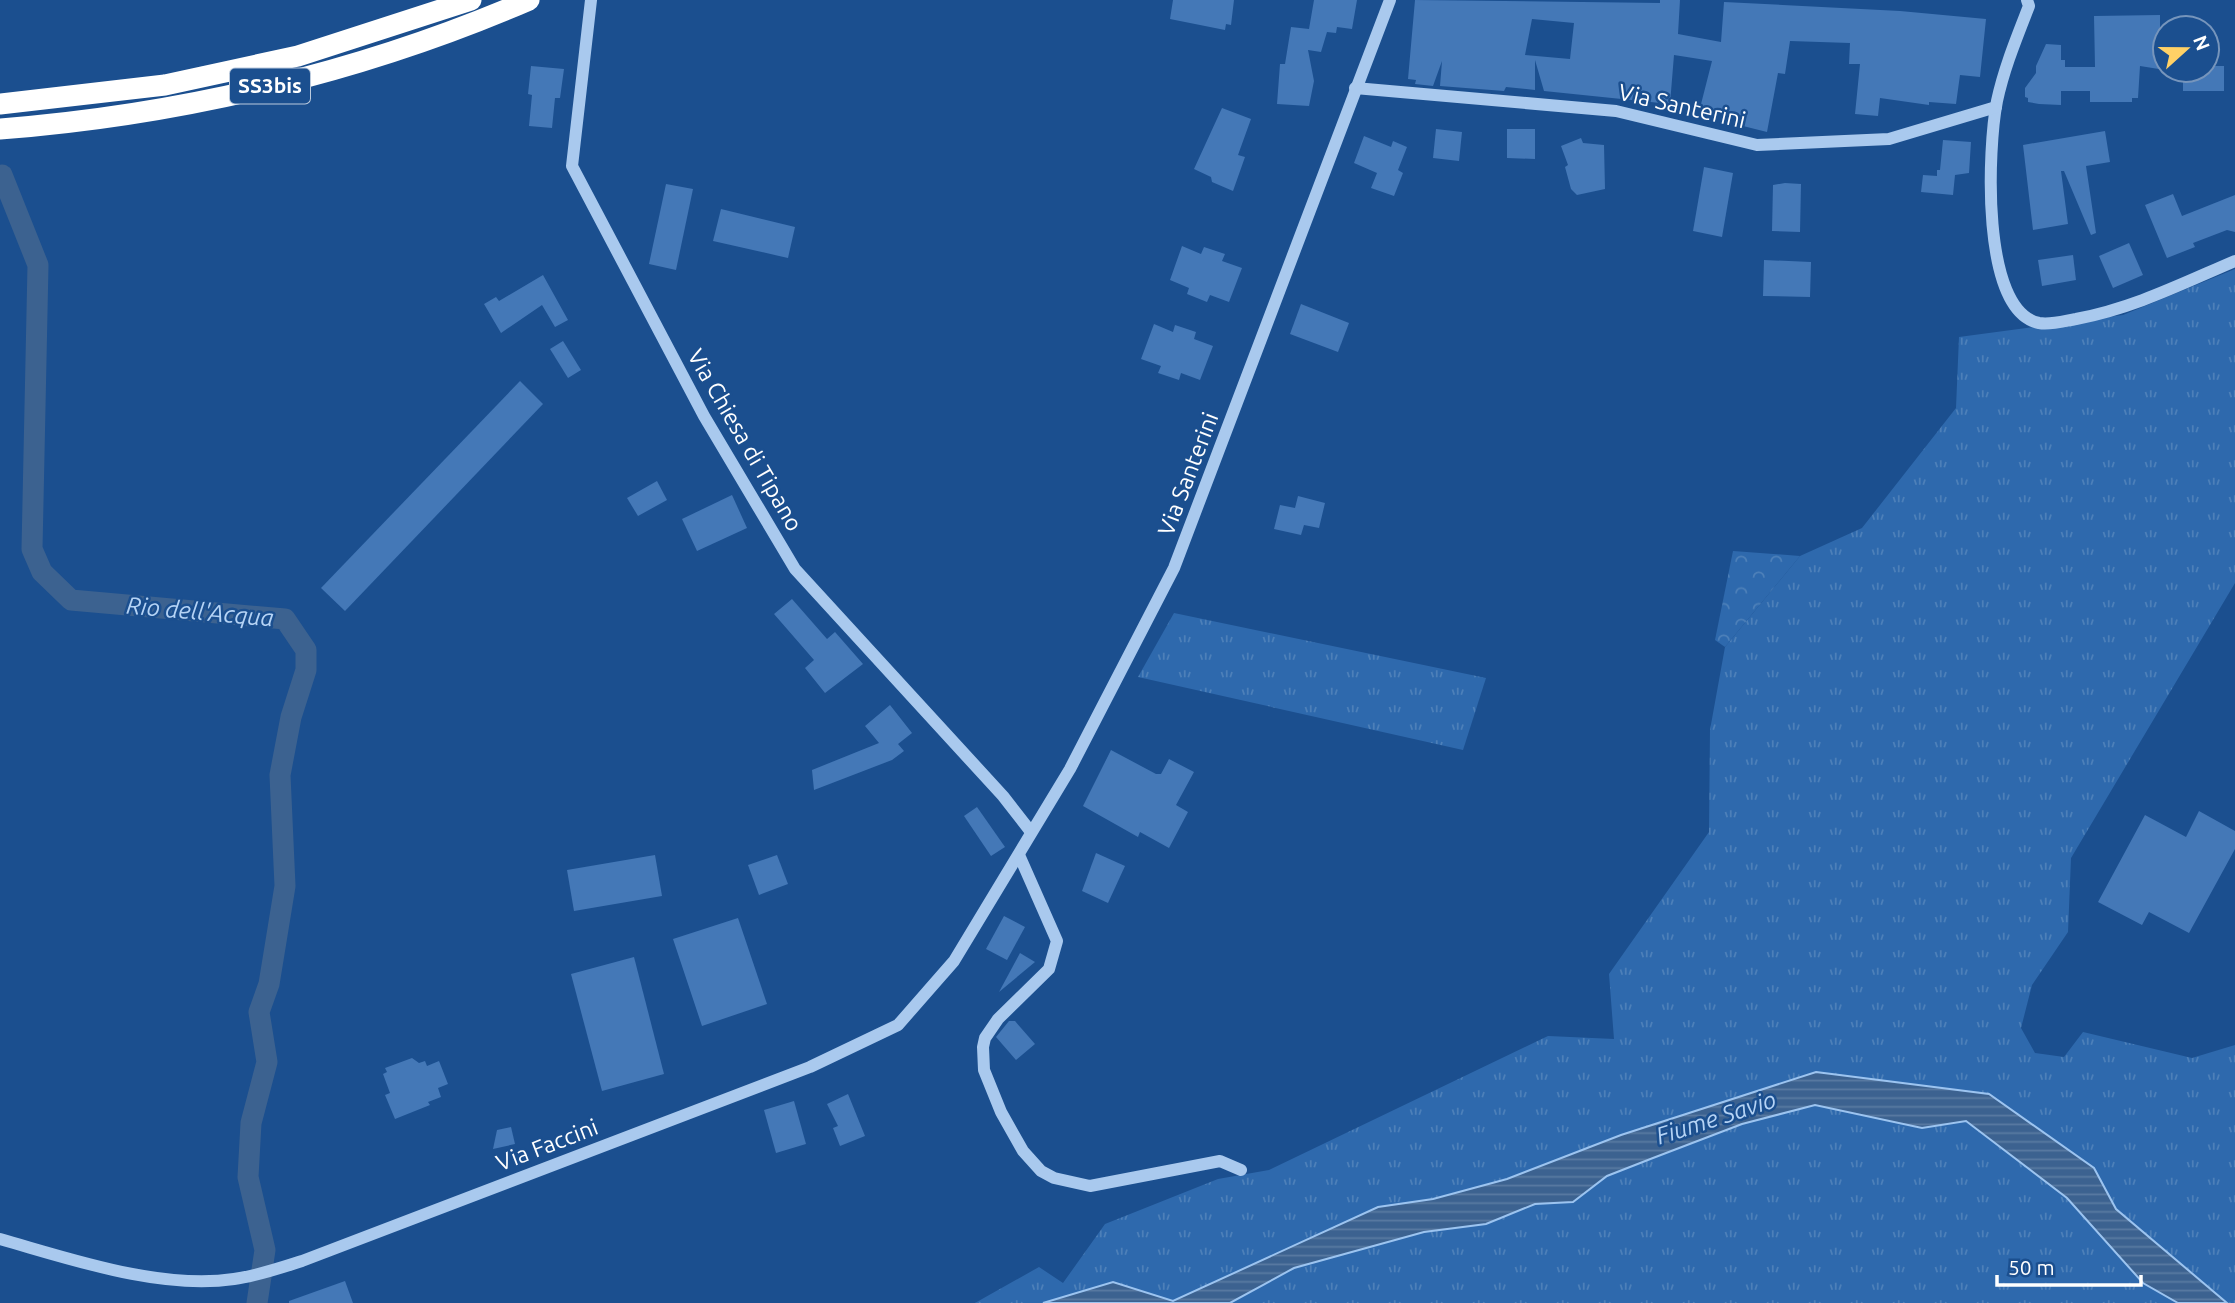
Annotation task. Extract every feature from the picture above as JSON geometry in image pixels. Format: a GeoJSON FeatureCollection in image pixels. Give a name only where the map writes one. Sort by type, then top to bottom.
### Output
{"type":"FeatureCollection","features":[{"type":"Feature","properties":{"kind":"highway","name":"SS3bis"},"geometry":{"type":"LineString","coordinates":[[0,104],[165,85],[258,65],[298,56],[471,0]]}},
{"type":"Feature","properties":{"kind":"highway","name":"SS3bis"},"geometry":{"type":"LineString","coordinates":[[0,129],[168,108],[302,79],[467,27],[529,0]]}},
{"type":"Feature","properties":{"kind":"street","name":"Via Chiesa di Tipano"},"geometry":{"type":"LineString","coordinates":[[590,0],[572,166],[704,416],[795,569],[1003,796],[1031,832]]}},
{"type":"Feature","properties":{"kind":"street","name":"Via Santerini"},"geometry":{"type":"LineString","coordinates":[[1019,855],[1069,769],[1174,568],[1390,0]]}},
{"type":"Feature","properties":{"kind":"street"},"geometry":{"type":"LineString","coordinates":[[2031,2],[2007,64],[1996,107],[1989,189],[1994,243],[2002,280],[2020,314],[2038,323],[2056,323],[2119,311],[2235,261]]}},
{"type":"Feature","properties":{"kind":"street","name":"Via Santerini"},"geometry":{"type":"LineString","coordinates":[[1355,88],[1616,111],[1757,145],[1889,139],[1996,107]]}},
{"type":"Feature","properties":{"kind":"street"},"geometry":{"type":"LineString","coordinates":[[1019,855],[1058,941],[1049,969],[998,1019],[985,1038],[983,1059],[1001,1112],[1023,1152],[1041,1171],[1054,1178],[1090,1186],[1220,1161],[1241,1170]]}},
{"type":"Feature","properties":{"kind":"street","name":"Via Faccini"},"geometry":{"type":"LineString","coordinates":[[0,1239],[103,1268],[196,1281],[234,1279],[281,1267],[810,1067],[898,1025],[954,961],[1019,855]]}},
{"type":"Feature","properties":{"kind":"green space"},"geometry":{"type":"Polygon","coordinates":[[[2235,269],[2235,583],[2071,858],[2068,932],[2032,985],[2021,1028],[2035,1053],[2064,1057],[2083,1032],[2192,1058],[2235,1045],[2235,1303],[975,1303],[1039,1267],[1063,1283],[1105,1224],[1218,1179],[1269,1170],[1548,1036],[1614,1039],[1609,974],[1709,832],[1710,730],[1725,647],[1800,556],[1862,528],[1956,408],[1959,337],[2123,315],[2235,269]]]}},
{"type":"Feature","properties":{"kind":"green space"},"geometry":{"type":"Polygon","coordinates":[[[1733,551],[1800,556],[1725,647],[1715,640],[1733,551]]]}},
{"type":"Feature","properties":{"kind":"green space"},"geometry":{"type":"Polygon","coordinates":[[[1174,613],[1486,678],[1463,750],[1138,677],[1174,613]]]}},
{"type":"Feature","properties":{"kind":"water","name":"Fiume Savio"},"geometry":{"type":"Polygon","coordinates":[[[1816,1072],[1989,1094],[2094,1168],[2116,1209],[2227,1303],[2178,1303],[2143,1283],[2067,1198],[1966,1121],[1922,1128],[1815,1105],[1742,1124],[1607,1176],[1573,1202],[1535,1204],[1486,1224],[1424,1232],[1294,1268],[1230,1303],[1043,1303],[1113,1282],[1173,1301],[1378,1207],[1433,1199],[1507,1179],[1621,1135],[1816,1072]]]}},
{"type":"Feature","properties":{"kind":"building"},"geometry":{"type":"Polygon","coordinates":[[[1173,0],[1234,0],[1231,25],[1226,24],[1225,30],[1170,19],[1173,0]]]}},
{"type":"Feature","properties":{"kind":"building"},"geometry":{"type":"Polygon","coordinates":[[[1314,0],[1357,0],[1352,29],[1337,27],[1336,33],[1327,32],[1321,52],[1308,50],[1314,81],[1309,106],[1277,104],[1280,64],[1285,64],[1291,27],[1309,29],[1314,0]]]}},
{"type":"Feature","properties":{"kind":"building"},"geometry":{"type":"Polygon","coordinates":[[[1415,0],[1660,3],[1660,0],[1680,0],[1678,34],[1721,42],[1724,2],[1900,11],[1986,19],[1980,77],[1960,75],[1956,104],[1929,102],[1929,105],[1880,98],[1878,116],[1855,114],[1860,64],[1849,64],[1850,43],[1790,41],[1785,74],[1778,73],[1767,132],[1735,124],[1735,118],[1700,108],[1712,61],[1674,55],[1670,104],[1544,91],[1535,60],[1535,90],[1506,87],[1504,91],[1440,86],[1442,61],[1433,86],[1415,84],[1416,80],[1408,79],[1415,0]],[[1532,19],[1525,55],[1570,59],[1574,23],[1532,19]]]}},
{"type":"Feature","properties":{"kind":"building"},"geometry":{"type":"Polygon","coordinates":[[[2151,15],[2151,68],[2140,66],[2138,98],[2132,98],[2132,102],[2090,102],[2090,91],[2061,91],[2061,105],[2028,102],[2025,88],[2036,73],[2036,66],[2046,44],[2061,45],[2061,60],[2065,60],[2065,67],[2095,67],[2094,16],[2151,15]]]}},
{"type":"Feature","properties":{"kind":"building"},"geometry":{"type":"Polygon","coordinates":[[[531,66],[564,69],[560,98],[555,98],[552,128],[529,126],[531,66]]]}},
{"type":"Feature","properties":{"kind":"building"},"geometry":{"type":"Polygon","coordinates":[[[2221,66],[2224,66],[2224,91],[2183,91],[2183,84],[2221,84],[2221,66]]]}},
{"type":"Feature","properties":{"kind":"building"},"geometry":{"type":"Polygon","coordinates":[[[1222,108],[1251,119],[1238,155],[1245,157],[1233,191],[1212,182],[1211,177],[1194,169],[1222,108]]]}},
{"type":"Feature","properties":{"kind":"building"},"geometry":{"type":"Polygon","coordinates":[[[1436,129],[1462,132],[1459,161],[1433,158],[1436,129]]]}},
{"type":"Feature","properties":{"kind":"building"},"geometry":{"type":"Polygon","coordinates":[[[1507,129],[1535,129],[1535,159],[1507,158],[1507,129]]]}},
{"type":"Feature","properties":{"kind":"building"},"geometry":{"type":"Polygon","coordinates":[[[2105,131],[2110,162],[2086,166],[2096,233],[2091,235],[2064,171],[2061,171],[2068,224],[2033,230],[2023,145],[2105,131]]]}},
{"type":"Feature","properties":{"kind":"building"},"geometry":{"type":"Polygon","coordinates":[[[1364,136],[1391,147],[1393,141],[1407,147],[1398,170],[1403,173],[1394,196],[1371,188],[1377,173],[1354,163],[1364,136]]]}},
{"type":"Feature","properties":{"kind":"building"},"geometry":{"type":"Polygon","coordinates":[[[1581,138],[1583,143],[1604,145],[1605,189],[1577,195],[1571,189],[1565,167],[1568,165],[1561,146],[1581,138]]]}},
{"type":"Feature","properties":{"kind":"building"},"geometry":{"type":"Polygon","coordinates":[[[1943,140],[1971,142],[1969,173],[1955,175],[1953,195],[1921,192],[1923,175],[1937,176],[1937,170],[1940,170],[1943,140]]]}},
{"type":"Feature","properties":{"kind":"building"},"geometry":{"type":"Polygon","coordinates":[[[1704,167],[1733,173],[1722,237],[1693,231],[1704,167]]]}},
{"type":"Feature","properties":{"kind":"building"},"geometry":{"type":"Polygon","coordinates":[[[666,184],[693,189],[676,270],[649,264],[666,184]]]}},
{"type":"Feature","properties":{"kind":"building"},"geometry":{"type":"Polygon","coordinates":[[[1801,184],[1800,232],[1772,231],[1773,185],[1801,184]]]}},
{"type":"Feature","properties":{"kind":"building"},"geometry":{"type":"Polygon","coordinates":[[[2173,194],[2182,216],[2235,195],[2235,232],[2227,230],[2193,243],[2195,247],[2167,258],[2145,205],[2173,194]]]}},
{"type":"Feature","properties":{"kind":"building"},"geometry":{"type":"Polygon","coordinates":[[[721,209],[795,227],[788,258],[713,241],[721,209]]]}},
{"type":"Feature","properties":{"kind":"building"},"geometry":{"type":"Polygon","coordinates":[[[2129,243],[2143,275],[2113,288],[2099,256],[2129,243]]]}},
{"type":"Feature","properties":{"kind":"building"},"geometry":{"type":"Polygon","coordinates":[[[1182,246],[1201,254],[1204,247],[1225,254],[1222,261],[1242,268],[1229,302],[1210,295],[1207,302],[1187,294],[1189,288],[1170,280],[1182,246]]]}},
{"type":"Feature","properties":{"kind":"building"},"geometry":{"type":"Polygon","coordinates":[[[2073,255],[2076,280],[2042,286],[2038,260],[2073,255]]]}},
{"type":"Feature","properties":{"kind":"building"},"geometry":{"type":"Polygon","coordinates":[[[1764,260],[1811,262],[1810,297],[1763,296],[1764,260]]]}},
{"type":"Feature","properties":{"kind":"building"},"geometry":{"type":"Polygon","coordinates":[[[543,275],[568,320],[555,327],[542,305],[501,333],[484,304],[496,297],[499,301],[543,275]]]}},
{"type":"Feature","properties":{"kind":"building"},"geometry":{"type":"Polygon","coordinates":[[[1301,304],[1349,323],[1338,352],[1290,334],[1301,304]]]}},
{"type":"Feature","properties":{"kind":"building"},"geometry":{"type":"Polygon","coordinates":[[[1154,324],[1173,332],[1175,325],[1196,332],[1194,339],[1213,346],[1200,380],[1181,373],[1179,380],[1158,373],[1161,366],[1141,359],[1154,324]]]}},
{"type":"Feature","properties":{"kind":"building"},"geometry":{"type":"Polygon","coordinates":[[[563,341],[581,370],[568,378],[550,349],[563,341]]]}},
{"type":"Feature","properties":{"kind":"building"},"geometry":{"type":"Polygon","coordinates":[[[520,381],[543,404],[345,611],[321,588],[520,381]]]}},
{"type":"Feature","properties":{"kind":"building"},"geometry":{"type":"Polygon","coordinates":[[[657,481],[667,500],[638,516],[627,498],[657,481]]]}},
{"type":"Feature","properties":{"kind":"building"},"geometry":{"type":"Polygon","coordinates":[[[732,495],[747,528],[697,551],[682,519],[732,495]]]}},
{"type":"Feature","properties":{"kind":"building"},"geometry":{"type":"Polygon","coordinates":[[[1298,496],[1325,503],[1319,528],[1304,525],[1301,535],[1274,529],[1280,505],[1295,508],[1298,496]]]}},
{"type":"Feature","properties":{"kind":"building"},"geometry":{"type":"Polygon","coordinates":[[[792,599],[827,639],[835,632],[863,664],[825,693],[805,668],[814,660],[774,614],[792,599]]]}},
{"type":"Feature","properties":{"kind":"building"},"geometry":{"type":"Polygon","coordinates":[[[890,705],[912,733],[898,744],[904,751],[892,760],[814,790],[812,770],[879,743],[865,726],[890,705]]]}},
{"type":"Feature","properties":{"kind":"building"},"geometry":{"type":"Polygon","coordinates":[[[1111,750],[1156,774],[1161,774],[1169,759],[1194,772],[1176,805],[1188,812],[1169,848],[1140,832],[1138,837],[1083,806],[1111,750]]]}},
{"type":"Feature","properties":{"kind":"building"},"geometry":{"type":"Polygon","coordinates":[[[977,807],[1005,847],[991,856],[964,816],[977,807]]]}},
{"type":"Feature","properties":{"kind":"building"},"geometry":{"type":"Polygon","coordinates":[[[2199,811],[2235,831],[2235,849],[2189,933],[2149,912],[2142,925],[2098,902],[2145,815],[2186,837],[2199,811]]]}},
{"type":"Feature","properties":{"kind":"building"},"geometry":{"type":"Polygon","coordinates":[[[1096,853],[1125,866],[1108,903],[1082,891],[1096,853]]]}},
{"type":"Feature","properties":{"kind":"building"},"geometry":{"type":"Polygon","coordinates":[[[655,855],[662,896],[574,911],[567,870],[655,855]]]}},
{"type":"Feature","properties":{"kind":"building"},"geometry":{"type":"Polygon","coordinates":[[[777,855],[788,884],[759,895],[748,865],[777,855]]]}},
{"type":"Feature","properties":{"kind":"building"},"geometry":{"type":"Polygon","coordinates":[[[1004,916],[1025,927],[1007,960],[986,949],[1004,916]]]}},
{"type":"Feature","properties":{"kind":"building"},"geometry":{"type":"Polygon","coordinates":[[[738,918],[767,1004],[702,1026],[673,939],[738,918]]]}},
{"type":"Feature","properties":{"kind":"building"},"geometry":{"type":"Polygon","coordinates":[[[1020,953],[1035,962],[999,992],[1020,953]]]}},
{"type":"Feature","properties":{"kind":"building"},"geometry":{"type":"Polygon","coordinates":[[[634,957],[664,1074],[602,1091],[571,974],[634,957]]]}},
{"type":"Feature","properties":{"kind":"building"},"geometry":{"type":"Polygon","coordinates":[[[1009,1021],[1015,1021],[1035,1044],[1016,1060],[996,1037],[1009,1021]]]}},
{"type":"Feature","properties":{"kind":"building"},"geometry":{"type":"Polygon","coordinates":[[[412,1058],[419,1063],[425,1061],[427,1066],[439,1061],[448,1084],[438,1088],[441,1097],[428,1102],[430,1105],[395,1119],[385,1095],[390,1093],[383,1074],[387,1072],[385,1068],[412,1058]]]}},
{"type":"Feature","properties":{"kind":"building"},"geometry":{"type":"Polygon","coordinates":[[[848,1094],[865,1136],[840,1146],[833,1128],[838,1126],[827,1104],[848,1094]]]}},
{"type":"Feature","properties":{"kind":"building"},"geometry":{"type":"Polygon","coordinates":[[[794,1101],[806,1144],[776,1153],[764,1110],[794,1101]]]}},
{"type":"Feature","properties":{"kind":"building"},"geometry":{"type":"Polygon","coordinates":[[[511,1127],[515,1144],[493,1149],[497,1130],[511,1127]]]}},
{"type":"Feature","properties":{"kind":"building"},"geometry":{"type":"Polygon","coordinates":[[[345,1281],[353,1303],[289,1303],[289,1301],[345,1281]]]}},
{"type":"Feature","properties":{"kind":"waterway","name":"Rio dell'Acqua"},"geometry":{"type":"LineString","coordinates":[[2,175],[38,265],[32,549],[42,572],[71,600],[285,619],[306,650],[306,670],[291,717],[280,775],[285,886],[269,984],[259,1012],[267,1062],[251,1123],[248,1177],[265,1250],[257,1303]]}}]}
